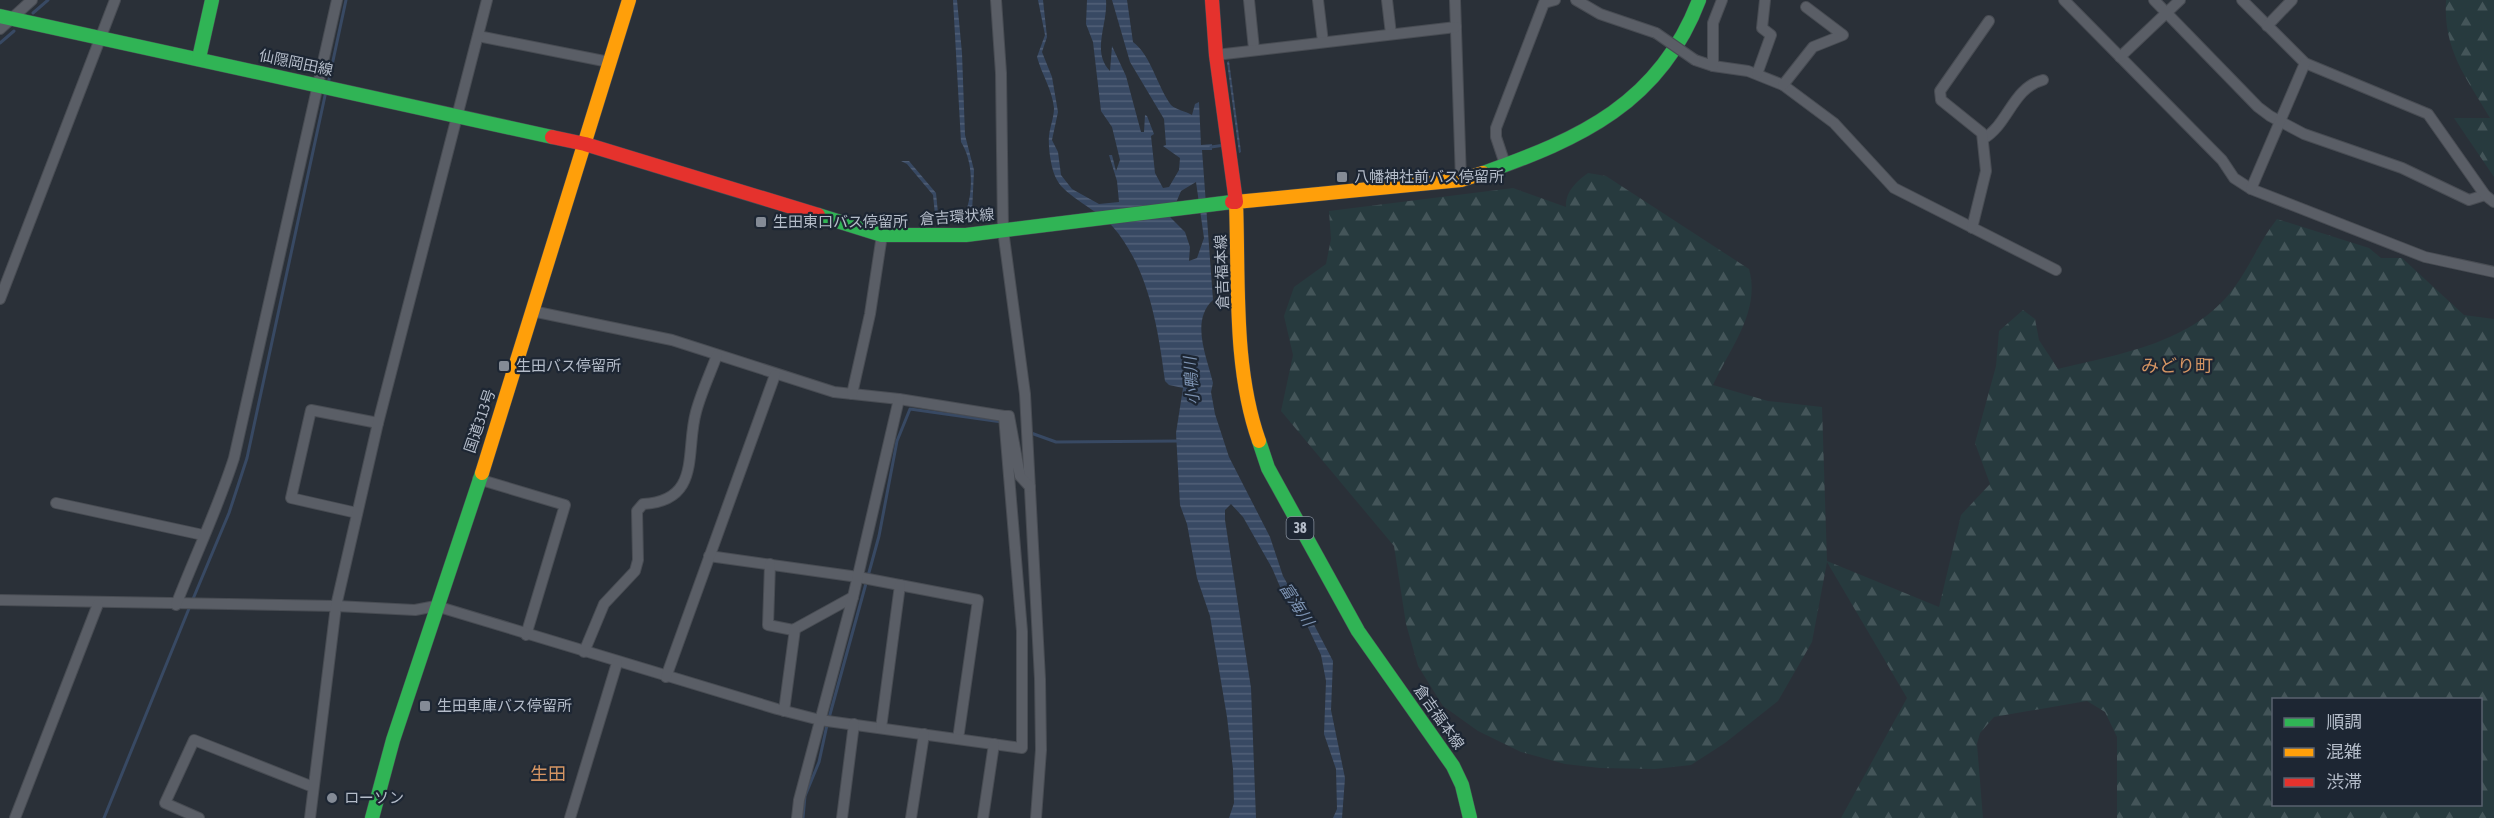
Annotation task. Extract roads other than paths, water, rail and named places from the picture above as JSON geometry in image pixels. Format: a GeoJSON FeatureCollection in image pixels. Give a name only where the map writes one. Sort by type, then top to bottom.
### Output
{"type":"FeatureCollection","features":[{"type":"Feature","properties":{"kind":"main road"},"geometry":{"type":"LineString","coordinates":[[199,58],[212,0]]}},
{"type":"Feature","properties":{"kind":"main road","name":"国道313号"},"geometry":{"type":"LineString","coordinates":[[372,818],[393,740],[417,672],[629,0]]}},
{"type":"Feature","properties":{"kind":"main road","name":"倉吉福本線"},"geometry":{"type":"LineString","coordinates":[[1212,0],[1216,55],[1236,202],[1243,377],[1247,408],[1256,440],[1273,478],[1358,631],[1453,766],[1466,795],[1470,818]]}},
{"type":"Feature","properties":{"kind":"main road"},"geometry":{"type":"LineString","coordinates":[[1236,202],[1461,180],[1543,152],[1597,125],[1631,100],[1672,54],[1690,24],[1700,0]]}},
{"type":"Feature","properties":{"kind":"main road","name":"仙隠岡田線"},"geometry":{"type":"LineString","coordinates":[[6,17],[585,144]]}},
{"type":"Feature","properties":{"kind":"main road","name":"倉吉環状線"},"geometry":{"type":"LineString","coordinates":[[585,144],[882,235],[922,237],[1003,230],[1236,202]]}},
{"type":"Feature","properties":{"kind":"street"},"geometry":{"type":"LineString","coordinates":[[0,29],[6,17],[32,0]]}},
{"type":"Feature","properties":{"kind":"street"},"geometry":{"type":"LineString","coordinates":[[0,299],[115,0]]}},
{"type":"Feature","properties":{"kind":"street"},"geometry":{"type":"LineString","coordinates":[[176,605],[204,534],[221,500],[234,458],[337,0]]}},
{"type":"Feature","properties":{"kind":"street"},"geometry":{"type":"LineString","coordinates":[[310,818],[336,606],[378,423],[487,0]]}},
{"type":"Feature","properties":{"kind":"street"},"geometry":{"type":"LineString","coordinates":[[996,0],[1001,73],[1003,230],[1025,394],[1040,679],[1041,750],[1036,818]]}},
{"type":"Feature","properties":{"kind":"street"},"geometry":{"type":"LineString","coordinates":[[1249,0],[1254,49]]}},
{"type":"Feature","properties":{"kind":"street"},"geometry":{"type":"LineString","coordinates":[[1318,0],[1323,42]]}},
{"type":"Feature","properties":{"kind":"street"},"geometry":{"type":"LineString","coordinates":[[1387,0],[1391,34]]}},
{"type":"Feature","properties":{"kind":"street"},"geometry":{"type":"LineString","coordinates":[[1455,0],[1461,180]]}},
{"type":"Feature","properties":{"kind":"street"},"geometry":{"type":"LineString","coordinates":[[1505,164],[1496,136],[1496,128],[1544,3],[1555,0]]}},
{"type":"Feature","properties":{"kind":"street"},"geometry":{"type":"LineString","coordinates":[[1576,0],[1599,14],[1656,33],[1695,60],[1713,66],[1757,74],[1784,85],[1834,123],[1894,188],[2056,270]]}},
{"type":"Feature","properties":{"kind":"street"},"geometry":{"type":"LineString","coordinates":[[1713,66],[1713,23],[1722,0]]}},
{"type":"Feature","properties":{"kind":"street"},"geometry":{"type":"LineString","coordinates":[[1757,74],[1772,35],[1762,28],[1765,0]]}},
{"type":"Feature","properties":{"kind":"street"},"geometry":{"type":"LineString","coordinates":[[2064,0],[2222,160],[2234,178],[2251,189],[2425,257],[2494,272]]}},
{"type":"Feature","properties":{"kind":"street"},"geometry":{"type":"LineString","coordinates":[[2154,0],[2258,107],[2281,123],[2304,134],[2402,168],[2469,200],[2490,198]]}},
{"type":"Feature","properties":{"kind":"street"},"geometry":{"type":"LineString","coordinates":[[2120,57],[2180,0]]}},
{"type":"Feature","properties":{"kind":"street"},"geometry":{"type":"LineString","coordinates":[[2242,0],[2306,63],[2428,114],[2490,198]]}},
{"type":"Feature","properties":{"kind":"street"},"geometry":{"type":"LineString","coordinates":[[2267,26],[2292,0]]}},
{"type":"Feature","properties":{"kind":"street"},"geometry":{"type":"LineString","coordinates":[[1784,85],[1813,47],[1843,35],[1806,7]]}},
{"type":"Feature","properties":{"kind":"street"},"geometry":{"type":"LineString","coordinates":[[1972,228],[1986,171],[1982,133],[1969,120],[1941,100],[1940,91],[1989,21]]}},
{"type":"Feature","properties":{"kind":"street"},"geometry":{"type":"LineString","coordinates":[[1216,55],[1456,27]]}},
{"type":"Feature","properties":{"kind":"street"},"geometry":{"type":"LineString","coordinates":[[478,36],[609,62]]}},
{"type":"Feature","properties":{"kind":"street"},"geometry":{"type":"LineString","coordinates":[[2251,189],[2306,63]]}},
{"type":"Feature","properties":{"kind":"street"},"geometry":{"type":"LineString","coordinates":[[1983,140],[1994,133],[2015,100],[2031,83],[2043,80]]}},
{"type":"Feature","properties":{"kind":"street"},"geometry":{"type":"LineString","coordinates":[[852,394],[870,314],[882,235]]}},
{"type":"Feature","properties":{"kind":"street"},"geometry":{"type":"LineString","coordinates":[[532,310],[672,340],[775,375],[834,392],[899,399],[1009,416],[1020,476],[1030,487]]}},
{"type":"Feature","properties":{"kind":"street"},"geometry":{"type":"LineString","coordinates":[[584,652],[604,604],[636,571],[638,560],[637,511],[643,504],[658,503],[675,493],[688,478],[695,413],[717,355]]}},
{"type":"Feature","properties":{"kind":"street"},"geometry":{"type":"LineString","coordinates":[[666,676],[775,375]]}},
{"type":"Feature","properties":{"kind":"street"},"geometry":{"type":"LineString","coordinates":[[797,818],[799,800],[858,577],[899,399]]}},
{"type":"Feature","properties":{"kind":"street"},"geometry":{"type":"LineString","coordinates":[[357,513],[291,498],[311,410],[378,423]]}},
{"type":"Feature","properties":{"kind":"street"},"geometry":{"type":"LineString","coordinates":[[0,600],[98,604],[336,606],[415,610],[436,606],[617,663],[820,720],[1022,748],[1022,631],[1004,416]]}},
{"type":"Feature","properties":{"kind":"street"},"geometry":{"type":"LineString","coordinates":[[478,479],[565,505],[526,634]]}},
{"type":"Feature","properties":{"kind":"street"},"geometry":{"type":"LineString","coordinates":[[56,503],[204,534]]}},
{"type":"Feature","properties":{"kind":"street"},"geometry":{"type":"LineString","coordinates":[[709,556],[858,577],[978,600],[958,739]]}},
{"type":"Feature","properties":{"kind":"street"},"geometry":{"type":"LineString","coordinates":[[770,564],[768,625],[795,629],[853,597]]}},
{"type":"Feature","properties":{"kind":"street"},"geometry":{"type":"LineString","coordinates":[[881,728],[900,585]]}},
{"type":"Feature","properties":{"kind":"street"},"geometry":{"type":"LineString","coordinates":[[15,818],[98,604]]}},
{"type":"Feature","properties":{"kind":"street"},"geometry":{"type":"LineString","coordinates":[[784,711],[795,629]]}},
{"type":"Feature","properties":{"kind":"street"},"geometry":{"type":"LineString","coordinates":[[570,818],[617,663]]}},
{"type":"Feature","properties":{"kind":"street"},"geometry":{"type":"LineString","coordinates":[[842,818],[854,724]]}},
{"type":"Feature","properties":{"kind":"street"},"geometry":{"type":"LineString","coordinates":[[911,818],[924,734]]}},
{"type":"Feature","properties":{"kind":"street"},"geometry":{"type":"LineString","coordinates":[[199,818],[165,803],[194,740],[313,787]]}},
{"type":"Feature","properties":{"kind":"street"},"geometry":{"type":"LineString","coordinates":[[983,818],[994,744]]}},
{"type":"Feature","properties":{"kind":"water"},"geometry":{"type":"Polygon","coordinates":[[[953,0],[957,0],[962,53],[965,135],[974,170],[970,216],[935,215],[933,195],[907,164],[901,161],[909,161],[936,193],[938,213],[965,214],[970,196],[971,177],[968,158],[961,142],[953,0]]]}},
{"type":"Feature","properties":{"kind":"water"},"geometry":{"type":"Polygon","coordinates":[[[1038,0],[1043,0],[1047,37],[1042,52],[1052,77],[1058,112],[1052,140],[1058,152],[1061,175],[1072,189],[1099,204],[1119,202],[1117,181],[1109,155],[1112,155],[1116,171],[1120,160],[1112,127],[1101,111],[1093,42],[1086,24],[1087,0],[1106,0],[1101,47],[1104,63],[1110,71],[1112,46],[1126,76],[1141,132],[1144,132],[1145,115],[1154,134],[1151,136],[1155,173],[1163,188],[1169,187],[1179,170],[1180,158],[1163,146],[1166,145],[1164,119],[1130,62],[1112,0],[1127,0],[1133,42],[1145,55],[1171,105],[1192,115],[1195,104],[1199,102],[1201,145],[1212,144],[1212,150],[1202,150],[1213,300],[1202,318],[1201,329],[1204,351],[1213,383],[1211,392],[1215,414],[1229,457],[1270,537],[1283,576],[1297,601],[1308,613],[1333,661],[1331,710],[1345,778],[1342,818],[1333,818],[1337,809],[1336,769],[1324,734],[1326,681],[1321,655],[1304,619],[1287,603],[1272,568],[1243,517],[1231,504],[1225,510],[1225,520],[1251,688],[1256,818],[1229,818],[1234,803],[1227,717],[1210,616],[1197,578],[1187,524],[1180,505],[1176,433],[1183,388],[1169,385],[1165,381],[1150,300],[1135,261],[1125,244],[1107,221],[1067,192],[1055,176],[1050,158],[1049,141],[1054,108],[1037,57],[1045,35],[1038,0]],[[1196,182],[1181,191],[1170,217],[1185,232],[1190,247],[1189,261],[1197,258],[1204,238],[1196,182]]]}},
{"type":"Feature","properties":{"kind":"water"},"geometry":{"type":"Polygon","coordinates":[[[1229,61],[1241,152],[1239,153],[1227,62],[1229,61]]]}},
{"type":"Feature","properties":{"kind":"waterway"},"geometry":{"type":"LineString","coordinates":[[33,13],[48,0]]}},
{"type":"Feature","properties":{"kind":"waterway"},"geometry":{"type":"LineString","coordinates":[[328,84],[346,0]]}},
{"type":"Feature","properties":{"kind":"waterway"},"geometry":{"type":"LineString","coordinates":[[0,43],[14,31]]}},
{"type":"Feature","properties":{"kind":"waterway"},"geometry":{"type":"LineString","coordinates":[[193,599],[229,513],[247,458],[326,91]]}},
{"type":"Feature","properties":{"kind":"waterway"},"geometry":{"type":"LineString","coordinates":[[1211,147],[1225,145]]}},
{"type":"Feature","properties":{"kind":"waterway"},"geometry":{"type":"LineString","coordinates":[[829,718],[879,536],[897,441],[910,409],[1002,422]]}},
{"type":"Feature","properties":{"kind":"waterway"},"geometry":{"type":"LineString","coordinates":[[1031,433],[1056,442],[1179,441]]}},
{"type":"Feature","properties":{"kind":"waterway"},"geometry":{"type":"LineString","coordinates":[[104,818],[190,606]]}},
{"type":"Feature","properties":{"kind":"waterway"},"geometry":{"type":"LineString","coordinates":[[803,818],[805,796],[819,762],[827,725]]}},
{"type":"Feature","properties":{"kind":"place","name":"八幡神社前バス停留所"},"geometry":{"type":"Point","coordinates":[1342,177]}},
{"type":"Feature","properties":{"kind":"place","name":"生田東口バス停留所"},"geometry":{"type":"Point","coordinates":[761,222]}},
{"type":"Feature","properties":{"kind":"place","name":"生田バス停留所"},"geometry":{"type":"Point","coordinates":[504,366]}},
{"type":"Feature","properties":{"kind":"place","name":"生田車庫バス停留所"},"geometry":{"type":"Point","coordinates":[425,706]}},
{"type":"Feature","properties":{"kind":"place","name":"ローソン"},"geometry":{"type":"Point","coordinates":[332,798]}},
{"type":"Feature","properties":{"kind":"district","name":"みどり町"},"geometry":{"type":"Point","coordinates":[2177,366]}},
{"type":"Feature","properties":{"kind":"district","name":"生田"},"geometry":{"type":"Point","coordinates":[548,774]}},
{"type":"Feature","properties":{"kind":"water label","name":"小鴨川"},"geometry":{"type":"Point","coordinates":[1191,381]}},
{"type":"Feature","properties":{"kind":"water label","name":"富海川"},"geometry":{"type":"Point","coordinates":[1297,604]}}]}
